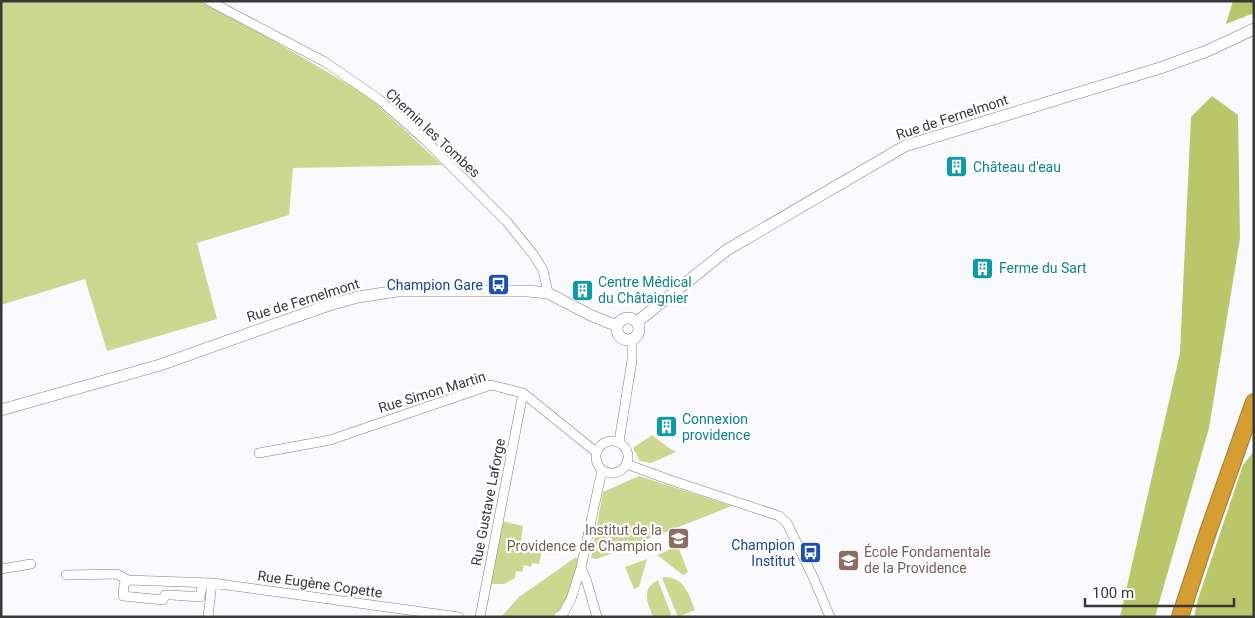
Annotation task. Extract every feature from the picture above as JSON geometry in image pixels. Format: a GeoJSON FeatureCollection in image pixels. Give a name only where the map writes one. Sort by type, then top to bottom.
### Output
{"type":"FeatureCollection","features":[{"type":"Feature","properties":{"kind":"highway"},"geometry":{"type":"LineString","coordinates":[[1180,617],[1254,402]]}},
{"type":"Feature","properties":{"kind":"street","name":"Chemin les Tombes"},"geometry":{"type":"LineString","coordinates":[[209,1],[325,62],[380,100],[426,141],[507,222],[533,254],[543,270],[548,293]]}},
{"type":"Feature","properties":{"kind":"street","name":"Rue de Fernelmont"},"geometry":{"type":"LineString","coordinates":[[632,340],[622,339],[617,333],[617,326],[621,320],[632,318],[637,322],[727,250],[905,146],[1160,68],[1207,51],[1254,29]]}},
{"type":"Feature","properties":{"kind":"street","name":"Rue de Fernelmont"},"geometry":{"type":"LineString","coordinates":[[1,410],[160,365],[358,296],[397,291],[528,291],[548,293],[590,315],[617,326]]}},
{"type":"Feature","properties":{"kind":"street"},"geometry":{"type":"LineString","coordinates":[[619,442],[632,360],[632,340],[639,332],[637,322]]}},
{"type":"Feature","properties":{"kind":"street","name":"Rue Simon Martin"},"geometry":{"type":"LineString","coordinates":[[259,453],[330,440],[491,386],[523,393],[596,452]]}},
{"type":"Feature","properties":{"kind":"street","name":"Rue Gustave Laforge"},"geometry":{"type":"LineString","coordinates":[[480,617],[523,393]]}},
{"type":"Feature","properties":{"kind":"street"},"geometry":{"type":"LineString","coordinates":[[607,441],[619,442],[627,450],[627,462],[622,469],[614,472],[610,473],[602,470],[596,460],[598,447],[607,441]]}},
{"type":"Feature","properties":{"kind":"street"},"geometry":{"type":"LineString","coordinates":[[627,462],[630,465],[670,480],[779,516],[787,523],[830,617]]}},
{"type":"Feature","properties":{"kind":"street"},"geometry":{"type":"LineString","coordinates":[[558,617],[564,612],[571,600],[581,568],[602,470]]}},
{"type":"Feature","properties":{"kind":"street"},"geometry":{"type":"LineString","coordinates":[[1,569],[31,564]]}},
{"type":"Feature","properties":{"kind":"street"},"geometry":{"type":"LineString","coordinates":[[581,568],[586,578],[597,617]]}},
{"type":"Feature","properties":{"kind":"street","name":"Rue Eugène Copette"},"geometry":{"type":"LineString","coordinates":[[66,575],[117,574],[128,580],[207,583],[459,617]]}},
{"type":"Feature","properties":{"kind":"street"},"geometry":{"type":"LineString","coordinates":[[128,580],[124,584],[123,596],[163,600],[165,596],[172,595],[200,597],[207,583]]}},
{"type":"Feature","properties":{"kind":"street"},"geometry":{"type":"LineString","coordinates":[[207,583],[208,617]]}},
{"type":"Feature","properties":{"kind":"green space"},"geometry":{"type":"Polygon","coordinates":[[[1,1],[200,1],[225,12],[368,96],[442,165],[293,168],[289,215],[197,243],[217,319],[107,351],[85,279],[1,305],[1,1]]]}},
{"type":"Feature","properties":{"kind":"green space"},"geometry":{"type":"Polygon","coordinates":[[[1233,1],[1254,1],[1254,13],[1226,24],[1233,1]]]}},
{"type":"Feature","properties":{"kind":"green space"},"geometry":{"type":"Polygon","coordinates":[[[1212,96],[1238,115],[1240,238],[1209,428],[1155,617],[1120,617],[1180,353],[1191,117],[1212,96]]]}},
{"type":"Feature","properties":{"kind":"green space"},"geometry":{"type":"Polygon","coordinates":[[[652,435],[676,452],[651,463],[640,461],[633,448],[652,435]]]}},
{"type":"Feature","properties":{"kind":"green space"},"geometry":{"type":"Polygon","coordinates":[[[1254,451],[1254,617],[1194,617],[1198,599],[1243,465],[1254,451]]]}},
{"type":"Feature","properties":{"kind":"green space"},"geometry":{"type":"Polygon","coordinates":[[[639,476],[732,506],[597,559],[591,558],[603,492],[639,476]]]}},
{"type":"Feature","properties":{"kind":"green space"},"geometry":{"type":"Polygon","coordinates":[[[501,521],[523,526],[521,541],[543,546],[539,564],[532,563],[531,567],[524,565],[522,572],[516,571],[515,578],[504,584],[491,584],[489,581],[501,521]]]}},
{"type":"Feature","properties":{"kind":"green space"},"geometry":{"type":"Polygon","coordinates":[[[678,546],[688,572],[683,575],[657,555],[678,546]]]}},
{"type":"Feature","properties":{"kind":"green space"},"geometry":{"type":"Polygon","coordinates":[[[576,557],[580,562],[563,610],[554,617],[502,616],[519,597],[576,557]]]}},
{"type":"Feature","properties":{"kind":"green space"},"geometry":{"type":"Polygon","coordinates":[[[647,559],[639,587],[634,589],[625,567],[647,559]]]}},
{"type":"Feature","properties":{"kind":"green space"},"geometry":{"type":"Polygon","coordinates":[[[662,578],[673,578],[682,584],[695,610],[678,617],[662,578]]]}},
{"type":"Feature","properties":{"kind":"green space"},"geometry":{"type":"Polygon","coordinates":[[[658,580],[672,617],[653,617],[647,601],[647,592],[649,587],[658,580]]]}},
{"type":"Feature","properties":{"kind":"place","name":"Château d'eau"},"geometry":{"type":"Point","coordinates":[957,167]}},
{"type":"Feature","properties":{"kind":"place","name":"Ferme du Sart"},"geometry":{"type":"Point","coordinates":[983,268]}},
{"type":"Feature","properties":{"kind":"place","name":"Champion Gare"},"geometry":{"type":"Point","coordinates":[499,285]}},
{"type":"Feature","properties":{"kind":"place","name":"Centre Médical du Châtaignier"},"geometry":{"type":"Point","coordinates":[582,290]}},
{"type":"Feature","properties":{"kind":"place","name":"Connexion providence"},"geometry":{"type":"Point","coordinates":[666,427]}},
{"type":"Feature","properties":{"kind":"place","name":"Institut de la Providence de Champion"},"geometry":{"type":"Point","coordinates":[678,538]}},
{"type":"Feature","properties":{"kind":"place","name":"Champion Institut"},"geometry":{"type":"Point","coordinates":[811,553]}},
{"type":"Feature","properties":{"kind":"place","name":"École Fondamentale de la Providence"},"geometry":{"type":"Point","coordinates":[848,560]}}]}
